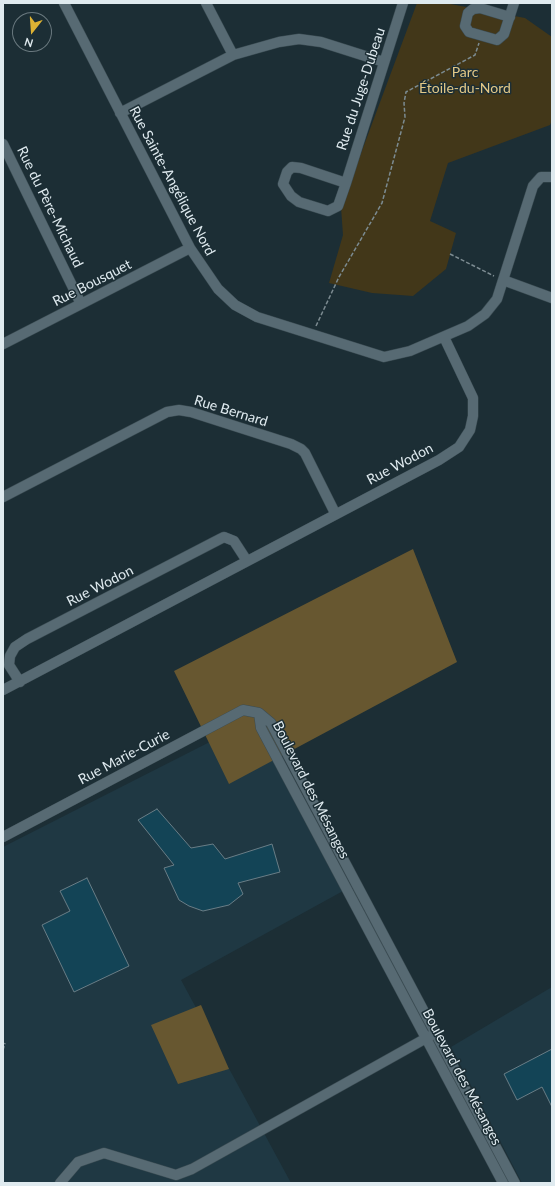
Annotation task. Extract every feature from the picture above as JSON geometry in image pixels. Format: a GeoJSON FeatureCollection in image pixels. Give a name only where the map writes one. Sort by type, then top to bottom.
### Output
{"type":"FeatureCollection","features":[{"type":"Feature","properties":{"kind":"street","name":"Rue Sainte-Angélique Nord"},"geometry":{"type":"LineString","coordinates":[[64,3],[190,248],[218,289],[235,305],[257,317],[377,355],[389,357],[410,352],[468,326],[485,314],[497,299],[533,186],[541,177],[552,177]]}},
{"type":"Feature","properties":{"kind":"street"},"geometry":{"type":"LineString","coordinates":[[206,3],[233,55]]}},
{"type":"Feature","properties":{"kind":"street","name":"Rue du Juge-Dubeau"},"geometry":{"type":"LineString","coordinates":[[346,183],[301,168],[292,167],[287,172],[283,184],[291,196],[300,202],[328,211],[338,206],[346,183],[403,3]]}},
{"type":"Feature","properties":{"kind":"street"},"geometry":{"type":"LineString","coordinates":[[510,17],[480,8],[473,9],[468,13],[465,26],[469,32],[498,40],[504,34],[510,17],[514,3]]}},
{"type":"Feature","properties":{"kind":"street"},"geometry":{"type":"LineString","coordinates":[[120,114],[233,55],[254,48],[299,39],[322,42],[384,62]]}},
{"type":"Feature","properties":{"kind":"street","name":"Rue du Père-Michaud"},"geometry":{"type":"LineString","coordinates":[[3,144],[81,304]]}},
{"type":"Feature","properties":{"kind":"street","name":"Rue Bousquet"},"geometry":{"type":"LineString","coordinates":[[4,342],[190,248]]}},
{"type":"Feature","properties":{"kind":"street"},"geometry":{"type":"LineString","coordinates":[[503,280],[552,298]]}},
{"type":"Feature","properties":{"kind":"street","name":"Rue Wodon"},"geometry":{"type":"LineString","coordinates":[[3,690],[447,455],[459,447],[470,430],[474,416],[473,398],[444,337]]}},
{"type":"Feature","properties":{"kind":"street","name":"Rue Bernard"},"geometry":{"type":"LineString","coordinates":[[3,498],[168,412],[179,410],[191,412],[291,444],[301,449],[306,453],[336,513]]}},
{"type":"Feature","properties":{"kind":"street","name":"Rue Wodon"},"geometry":{"type":"LineString","coordinates":[[20,682],[9,665],[10,656],[15,647],[27,639],[220,538],[224,537],[234,541],[247,561]]}},
{"type":"Feature","properties":{"kind":"street","name":"Rue Marie-Curie"},"geometry":{"type":"LineString","coordinates":[[3,837],[243,710],[259,713]]}},
{"type":"Feature","properties":{"kind":"street","name":"Boulevard des Mésanges"},"geometry":{"type":"LineString","coordinates":[[259,713],[271,723],[515,1183]]}},
{"type":"Feature","properties":{"kind":"street","name":"Boulevard des Mésanges"},"geometry":{"type":"LineString","coordinates":[[259,713],[261,728],[425,1039],[503,1183]]}},
{"type":"Feature","properties":{"kind":"street"},"geometry":{"type":"LineString","coordinates":[[60,1183],[78,1162],[104,1153],[176,1175],[192,1169],[436,1033]]}},
{"type":"Feature","properties":{"kind":"path"},"geometry":{"type":"LineString","coordinates":[[312,335],[339,277],[382,203],[405,117],[404,103],[406,92],[475,55],[482,36]]}},
{"type":"Feature","properties":{"kind":"path"},"geometry":{"type":"LineString","coordinates":[[450,254],[503,280]]}},
{"type":"Feature","properties":{"kind":"path"},"geometry":{"type":"LineString","coordinates":[[3,1050],[5,1043]]}},
{"type":"Feature","properties":{"kind":"shaded area"},"geometry":{"type":"Polygon","coordinates":[[[413,549],[457,662],[229,784],[174,671],[413,549]]]}},
{"type":"Feature","properties":{"kind":"shaded area"},"geometry":{"type":"Polygon","coordinates":[[[255,719],[343,891],[181,980],[291,1183],[3,1183],[3,847],[255,719]]]}},
{"type":"Feature","properties":{"kind":"shaded area"},"geometry":{"type":"Polygon","coordinates":[[[552,987],[552,1183],[522,1183],[451,1047],[552,987]]]}},
{"type":"Feature","properties":{"kind":"shaded area"},"geometry":{"type":"Polygon","coordinates":[[[201,1005],[229,1069],[178,1084],[151,1025],[201,1005]]]}},
{"type":"Feature","properties":{"kind":"green space","name":"Parc Étoile-du-Nord"},"geometry":{"type":"Polygon","coordinates":[[[417,3],[445,3],[525,18],[552,37],[552,120],[550,125],[448,163],[430,221],[456,233],[446,269],[413,296],[372,293],[329,283],[343,235],[341,207],[417,3]]]}},
{"type":"Feature","properties":{"kind":"building"},"geometry":{"type":"Polygon","coordinates":[[[157,809],[191,848],[213,844],[225,859],[272,844],[280,872],[238,883],[243,894],[229,905],[203,911],[189,906],[179,900],[164,868],[174,865],[138,820],[157,809]]]}},
{"type":"Feature","properties":{"kind":"building"},"geometry":{"type":"Polygon","coordinates":[[[87,878],[129,966],[74,992],[42,925],[70,911],[60,891],[87,878]]]}},
{"type":"Feature","properties":{"kind":"building"},"geometry":{"type":"Polygon","coordinates":[[[552,1049],[552,1107],[542,1087],[517,1100],[504,1074],[552,1049]]]}}]}
